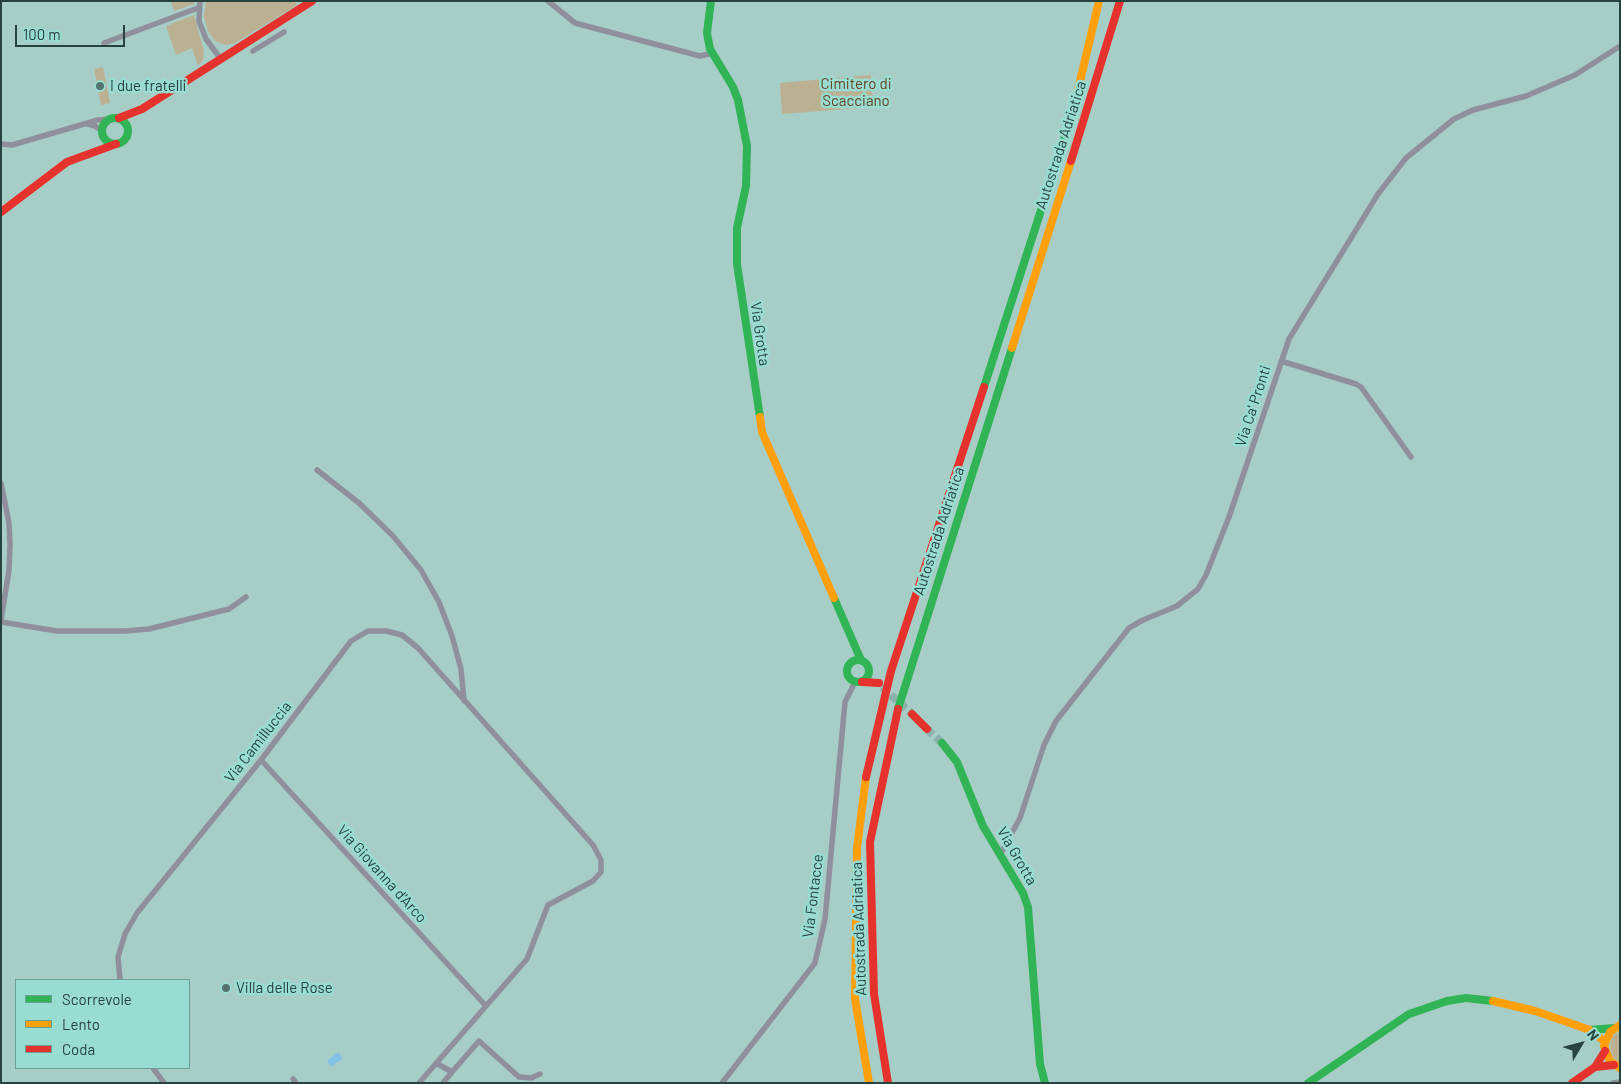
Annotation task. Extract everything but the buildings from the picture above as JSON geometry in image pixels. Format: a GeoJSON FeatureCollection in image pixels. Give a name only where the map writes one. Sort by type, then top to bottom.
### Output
{"type":"FeatureCollection","features":[{"type":"Feature","properties":{"kind":"main road"},"geometry":{"type":"LineString","coordinates":[[86,154],[99,141],[104,124],[142,109],[312,1]]}},
{"type":"Feature","properties":{"kind":"main road","name":"Via Grotta"},"geometry":{"type":"LineString","coordinates":[[711,1],[707,33],[710,49],[732,83],[738,100],[747,146],[746,186],[737,228],[737,264],[762,432],[861,660]]}},
{"type":"Feature","properties":{"kind":"main road","name":"Autostrada Adriatica"},"geometry":{"type":"LineString","coordinates":[[869,1083],[855,1000],[858,848],[873,745],[891,670],[1070,125],[1099,1]]}},
{"type":"Feature","properties":{"kind":"main road","name":"Autostrada Adriatica"},"geometry":{"type":"LineString","coordinates":[[888,1083],[874,994],[870,842],[892,732],[906,679],[1120,1]]}},
{"type":"Feature","properties":{"kind":"main road"},"geometry":{"type":"LineString","coordinates":[[1,212],[67,162],[125,140],[133,120],[142,109]]}},
{"type":"Feature","properties":{"kind":"main road"},"geometry":{"type":"LineString","coordinates":[[115,119],[126,123],[128,132]]}},
{"type":"Feature","properties":{"kind":"main road"},"geometry":{"type":"LineString","coordinates":[[102,132],[107,141],[116,144]]}},
{"type":"Feature","properties":{"kind":"main road"},"geometry":{"type":"LineString","coordinates":[[861,660],[867,664],[869,672],[879,683],[858,682],[849,678],[847,668],[851,662],[861,660]]}},
{"type":"Feature","properties":{"kind":"main road"},"geometry":{"type":"LineString","coordinates":[[858,682],[867,678],[869,672]]}},
{"type":"Feature","properties":{"kind":"main road"},"geometry":{"type":"LineString","coordinates":[[912,714],[927,729]]}},
{"type":"Feature","properties":{"kind":"main road","name":"Via Grotta"},"geometry":{"type":"LineString","coordinates":[[942,743],[957,762],[983,826],[1023,893],[1028,908],[1039,1054],[1045,1083]]}},
{"type":"Feature","properties":{"kind":"main road"},"geometry":{"type":"LineString","coordinates":[[1308,1083],[1409,1014],[1447,1000],[1466,998],[1495,1001],[1535,1011],[1590,1030],[1605,1042]]}},
{"type":"Feature","properties":{"kind":"main road"},"geometry":{"type":"LineString","coordinates":[[1590,1030],[1617,1027]]}},
{"type":"Feature","properties":{"kind":"main road"},"geometry":{"type":"LineString","coordinates":[[1572,1083],[1595,1068],[1605,1051],[1605,1042],[1617,1027]]}},
{"type":"Feature","properties":{"kind":"main road"},"geometry":{"type":"LineString","coordinates":[[1605,1051],[1617,1066]]}},
{"type":"Feature","properties":{"kind":"main road"},"geometry":{"type":"LineString","coordinates":[[1595,1068],[1617,1066]]}},
{"type":"Feature","properties":{"kind":"street"},"geometry":{"type":"LineString","coordinates":[[200,1],[198,8],[200,21],[206,39],[220,58]]}},
{"type":"Feature","properties":{"kind":"street"},"geometry":{"type":"LineString","coordinates":[[548,1],[575,24],[700,56],[713,54]]}},
{"type":"Feature","properties":{"kind":"street"},"geometry":{"type":"LineString","coordinates":[[104,43],[198,8]]}},
{"type":"Feature","properties":{"kind":"street"},"geometry":{"type":"LineString","coordinates":[[262,32],[268,42]]}},
{"type":"Feature","properties":{"kind":"street"},"geometry":{"type":"LineString","coordinates":[[253,51],[284,32]]}},
{"type":"Feature","properties":{"kind":"street","name":"Via Ca' Pronti"},"geometry":{"type":"LineString","coordinates":[[1000,855],[1020,818],[1044,745],[1056,721],[1129,628],[1143,620],[1178,606],[1198,589],[1229,517],[1289,339],[1378,194],[1406,158],[1432,134],[1454,119],[1473,110],[1526,96],[1567,78],[1620,46]]}},
{"type":"Feature","properties":{"kind":"street"},"geometry":{"type":"LineString","coordinates":[[1,144],[12,145],[86,124],[115,119]]}},
{"type":"Feature","properties":{"kind":"street"},"geometry":{"type":"LineString","coordinates":[[86,124],[95,126],[102,132]]}},
{"type":"Feature","properties":{"kind":"street"},"geometry":{"type":"LineString","coordinates":[[1281,361],[1361,387],[1411,456]]}},
{"type":"Feature","properties":{"kind":"street"},"geometry":{"type":"LineString","coordinates":[[317,470],[366,510],[393,536],[421,570],[438,602],[452,636],[461,669],[464,700]]}},
{"type":"Feature","properties":{"kind":"street"},"geometry":{"type":"LineString","coordinates":[[1,483],[10,522],[9,570],[1,621],[57,631],[149,629],[230,609],[246,597]]}},
{"type":"Feature","properties":{"kind":"street","name":"Via Camilluccia"},"geometry":{"type":"LineString","coordinates":[[120,979],[118,957],[125,934],[137,914],[261,760],[351,641],[368,630],[386,631],[402,635],[418,648],[593,845],[601,860],[601,872],[593,881],[548,905],[527,959],[419,1083]]}},
{"type":"Feature","properties":{"kind":"street","name":"Via Fontacce"},"geometry":{"type":"LineString","coordinates":[[722,1083],[815,963],[825,919],[845,702],[858,682]]}},
{"type":"Feature","properties":{"kind":"street","name":"Via Giovanna d'Arco"},"geometry":{"type":"LineString","coordinates":[[261,760],[485,1005]]}},
{"type":"Feature","properties":{"kind":"street"},"geometry":{"type":"LineString","coordinates":[[443,1083],[478,1041],[519,1077],[531,1078],[540,1074]]}},
{"type":"Feature","properties":{"kind":"street"},"geometry":{"type":"LineString","coordinates":[[436,1063],[452,1072]]}},
{"type":"Feature","properties":{"kind":"street"},"geometry":{"type":"LineString","coordinates":[[153,1069],[164,1083]]}},
{"type":"Feature","properties":{"kind":"street"},"geometry":{"type":"LineString","coordinates":[[1613,1083],[1620,1082]]}},
{"type":"Feature","properties":{"kind":"green space"},"geometry":{"type":"Polygon","coordinates":[[[171,1],[194,1],[194,4],[174,11],[171,1]]]}},
{"type":"Feature","properties":{"kind":"green space"},"geometry":{"type":"Polygon","coordinates":[[[206,1],[295,1],[297,5],[235,43],[225,45],[215,41],[208,31],[204,16],[206,1]]]}},
{"type":"Feature","properties":{"kind":"green space"},"geometry":{"type":"Polygon","coordinates":[[[194,15],[204,51],[203,60],[198,66],[192,48],[176,55],[166,26],[194,15]]]}},
{"type":"Feature","properties":{"kind":"green space"},"geometry":{"type":"Polygon","coordinates":[[[103,67],[110,103],[101,105],[94,69],[103,67]]]}},
{"type":"Feature","properties":{"kind":"green space","name":"Cimitero di Scacciano"},"geometry":{"type":"Polygon","coordinates":[[[871,75],[873,107],[782,114],[780,83],[871,75]]]}},
{"type":"Feature","properties":{"kind":"green space"},"geometry":{"type":"Polygon","coordinates":[[[1620,1031],[1620,1063],[1613,1057],[1610,1046],[1613,1036],[1620,1031]]]}},
{"type":"Feature","properties":{"kind":"water"},"geometry":{"type":"Polygon","coordinates":[[[338,1052],[343,1058],[331,1067],[327,1061],[338,1052]]]}},
{"type":"Feature","properties":{"kind":"tunnel"},"geometry":{"type":"LineString","coordinates":[[882,687],[912,714]]}},
{"type":"Feature","properties":{"kind":"tunnel"},"geometry":{"type":"LineString","coordinates":[[927,729],[942,743]]}},
{"type":"Feature","properties":{"kind":"traffic: fast"},"geometry":{"type":"LineString","coordinates":[[711,1],[707,33],[710,49],[733,87],[738,100],[747,146],[746,186],[737,228],[737,264],[760,417]]}},
{"type":"Feature","properties":{"kind":"traffic: fast"},"geometry":{"type":"LineString","coordinates":[[984,387],[1073,111]]}},
{"type":"Feature","properties":{"kind":"traffic: fast"},"geometry":{"type":"LineString","coordinates":[[115,118],[124,122],[128,131],[124,140],[115,144],[106,140],[102,131],[106,122],[115,118]]}},
{"type":"Feature","properties":{"kind":"traffic: fast"},"geometry":{"type":"LineString","coordinates":[[898,709],[1012,348]]}},
{"type":"Feature","properties":{"kind":"traffic: fast"},"geometry":{"type":"LineString","coordinates":[[834,598],[861,660]]}},
{"type":"Feature","properties":{"kind":"traffic: fast"},"geometry":{"type":"LineString","coordinates":[[858,660],[866,663],[869,671],[866,679],[858,682],[850,679],[847,671],[850,663],[858,660]]}},
{"type":"Feature","properties":{"kind":"traffic: fast"},"geometry":{"type":"LineString","coordinates":[[942,743],[957,762],[983,826],[1023,893],[1028,907],[1040,1064],[1045,1083]]}},
{"type":"Feature","properties":{"kind":"traffic: fast"},"geometry":{"type":"LineString","coordinates":[[1308,1083],[1409,1014],[1447,1001],[1466,998],[1493,1001]]}},
{"type":"Feature","properties":{"kind":"traffic: fast"},"geometry":{"type":"LineString","coordinates":[[1590,1030],[1614,1028]]}},
{"type":"Feature","properties":{"kind":"traffic: slow"},"geometry":{"type":"LineString","coordinates":[[1073,111],[1099,1]]}},
{"type":"Feature","properties":{"kind":"traffic: slow"},"geometry":{"type":"LineString","coordinates":[[1012,348],[1071,161]]}},
{"type":"Feature","properties":{"kind":"traffic: slow"},"geometry":{"type":"LineString","coordinates":[[760,417],[762,432],[834,598]]}},
{"type":"Feature","properties":{"kind":"traffic: slow"},"geometry":{"type":"LineString","coordinates":[[866,777],[857,848],[855,999],[869,1083]]}},
{"type":"Feature","properties":{"kind":"traffic: slow"},"geometry":{"type":"LineString","coordinates":[[1493,1001],[1535,1011],[1590,1030],[1605,1042]]}},
{"type":"Feature","properties":{"kind":"traffic: slow"},"geometry":{"type":"LineString","coordinates":[[1620,1025],[1610,1032],[1604,1046],[1610,1061],[1620,1068]]}},
{"type":"Feature","properties":{"kind":"traffic: jam"},"geometry":{"type":"LineString","coordinates":[[119,118],[142,109],[312,1]]}},
{"type":"Feature","properties":{"kind":"traffic: jam"},"geometry":{"type":"LineString","coordinates":[[1071,161],[1120,1]]}},
{"type":"Feature","properties":{"kind":"traffic: jam"},"geometry":{"type":"LineString","coordinates":[[1,212],[67,162],[116,144]]}},
{"type":"Feature","properties":{"kind":"traffic: jam"},"geometry":{"type":"LineString","coordinates":[[866,777],[891,671],[984,387]]}},
{"type":"Feature","properties":{"kind":"traffic: jam"},"geometry":{"type":"LineString","coordinates":[[862,682],[879,683]]}},
{"type":"Feature","properties":{"kind":"traffic: jam"},"geometry":{"type":"LineString","coordinates":[[888,1083],[874,994],[870,842],[898,709]]}},
{"type":"Feature","properties":{"kind":"traffic: jam"},"geometry":{"type":"LineString","coordinates":[[912,714],[927,729]]}},
{"type":"Feature","properties":{"kind":"traffic: jam"},"geometry":{"type":"LineString","coordinates":[[1572,1083],[1595,1067],[1605,1051]]}},
{"type":"Feature","properties":{"kind":"traffic: jam"},"geometry":{"type":"LineString","coordinates":[[1595,1067],[1614,1065]]}},
{"type":"Feature","properties":{"kind":"place","name":"I due fratelli"},"geometry":{"type":"Point","coordinates":[100,86]}},
{"type":"Feature","properties":{"kind":"place","name":"Villa delle Rose"},"geometry":{"type":"Point","coordinates":[226,988]}}]}
